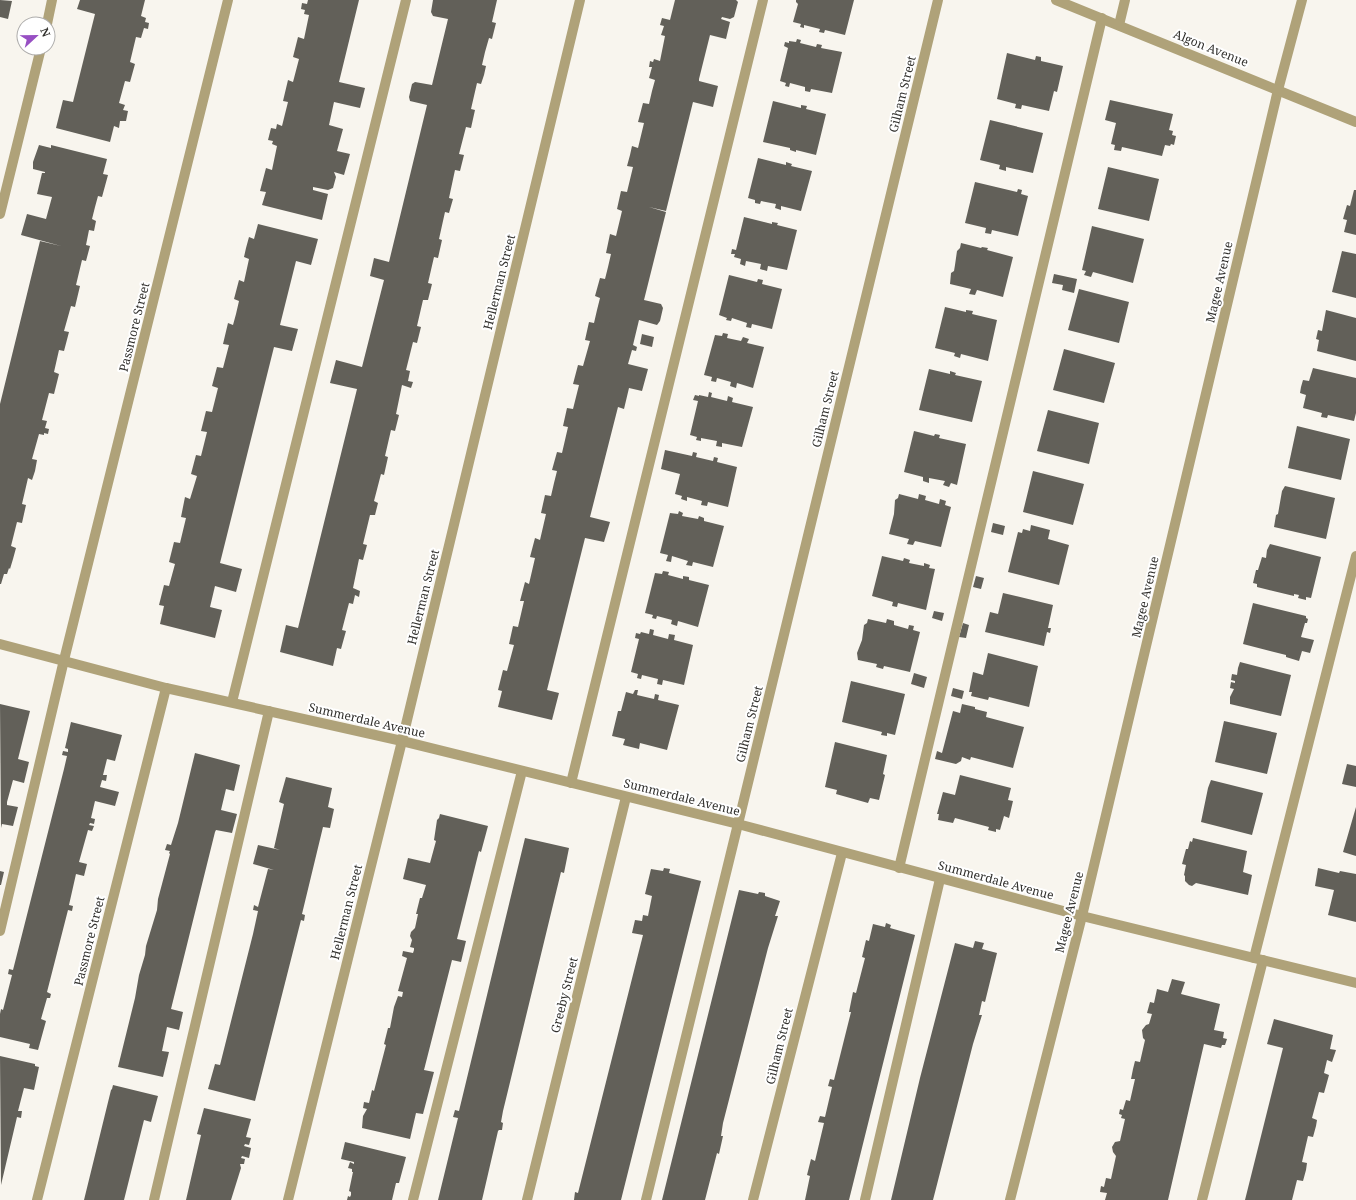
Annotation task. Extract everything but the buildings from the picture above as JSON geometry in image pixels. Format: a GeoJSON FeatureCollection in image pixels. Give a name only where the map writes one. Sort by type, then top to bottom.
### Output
{"type":"FeatureCollection","features":[{"type":"Feature","properties":{"kind":"street"},"geometry":{"type":"LineString","coordinates":[[48,16],[52,0]]}},
{"type":"Feature","properties":{"kind":"street","name":"Passmore Street"},"geometry":{"type":"LineString","coordinates":[[0,931],[64,660],[228,0]]}},
{"type":"Feature","properties":{"kind":"street"},"geometry":{"type":"LineString","coordinates":[[232,702],[406,0]]}},
{"type":"Feature","properties":{"kind":"street","name":"Hellerman Street"},"geometry":{"type":"LineString","coordinates":[[288,1200],[402,741],[580,0]]}},
{"type":"Feature","properties":{"kind":"street"},"geometry":{"type":"LineString","coordinates":[[570,783],[763,0]]}},
{"type":"Feature","properties":{"kind":"street","name":"Gilham Street"},"geometry":{"type":"LineString","coordinates":[[646,1200],[938,0]]}},
{"type":"Feature","properties":{"kind":"street","name":"Algon Avenue"},"geometry":{"type":"LineString","coordinates":[[1056,0],[1356,122]]}},
{"type":"Feature","properties":{"kind":"street"},"geometry":{"type":"LineString","coordinates":[[1119,25],[1125,0]]}},
{"type":"Feature","properties":{"kind":"street","name":"Magee Avenue"},"geometry":{"type":"LineString","coordinates":[[1010,1200],[1082,916],[1278,90],[1302,0]]}},
{"type":"Feature","properties":{"kind":"street"},"geometry":{"type":"LineString","coordinates":[[899,868],[1102,18]]}},
{"type":"Feature","properties":{"kind":"street"},"geometry":{"type":"LineString","coordinates":[[0,214],[39,56]]}},
{"type":"Feature","properties":{"kind":"street"},"geometry":{"type":"LineString","coordinates":[[1202,1200],[1356,556]]}},
{"type":"Feature","properties":{"kind":"street","name":"Summerdale Avenue"},"geometry":{"type":"LineString","coordinates":[[0,644],[166,688],[402,741],[738,824],[1082,916],[1356,983]]}},
{"type":"Feature","properties":{"kind":"street","name":"Passmore Street"},"geometry":{"type":"LineString","coordinates":[[37,1200],[166,688]]}},
{"type":"Feature","properties":{"kind":"street"},"geometry":{"type":"LineString","coordinates":[[154,1200],[269,711]]}},
{"type":"Feature","properties":{"kind":"street"},"geometry":{"type":"LineString","coordinates":[[413,1200],[522,771]]}},
{"type":"Feature","properties":{"kind":"street","name":"Greeby Street"},"geometry":{"type":"LineString","coordinates":[[527,1200],[626,797]]}},
{"type":"Feature","properties":{"kind":"street","name":"Gilham Street"},"geometry":{"type":"LineString","coordinates":[[753,1200],[842,853]]}},
{"type":"Feature","properties":{"kind":"street"},"geometry":{"type":"LineString","coordinates":[[865,1200],[940,879]]}}]}
